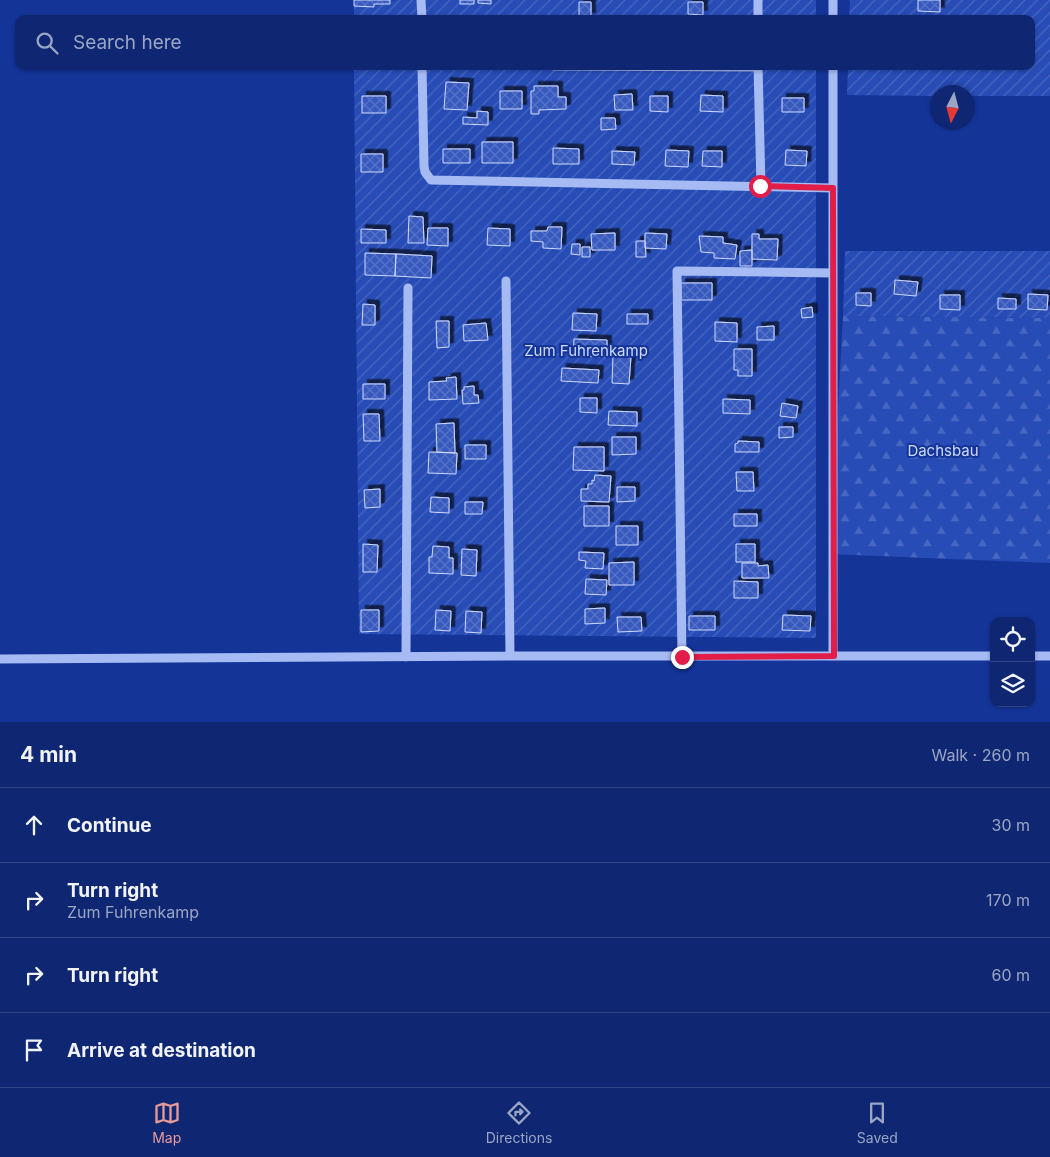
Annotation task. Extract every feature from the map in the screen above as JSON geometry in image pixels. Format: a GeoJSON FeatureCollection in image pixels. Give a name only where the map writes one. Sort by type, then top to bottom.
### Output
{"type":"FeatureCollection","features":[{"type":"Feature","properties":{"kind":"street"},"geometry":{"type":"LineString","coordinates":[[421,0],[422,15]]}},
{"type":"Feature","properties":{"kind":"street"},"geometry":{"type":"LineString","coordinates":[[833,0],[833,15]]}},
{"type":"Feature","properties":{"kind":"street"},"geometry":{"type":"LineString","coordinates":[[422,70],[424,166],[431,180],[833,188]]}},
{"type":"Feature","properties":{"kind":"street"},"geometry":{"type":"LineString","coordinates":[[758,70],[760,186]]}},
{"type":"Feature","properties":{"kind":"street"},"geometry":{"type":"LineString","coordinates":[[833,70],[834,656]]}},
{"type":"Feature","properties":{"kind":"street"},"geometry":{"type":"LineString","coordinates":[[682,657],[677,271],[833,273]]}},
{"type":"Feature","properties":{"kind":"street"},"geometry":{"type":"LineString","coordinates":[[506,281],[510,656]]}},
{"type":"Feature","properties":{"kind":"street"},"geometry":{"type":"LineString","coordinates":[[406,658],[408,288]]}},
{"type":"Feature","properties":{"kind":"street"},"geometry":{"type":"LineString","coordinates":[[0,659],[990,656]]}},
{"type":"Feature","properties":{"kind":"street"},"geometry":{"type":"LineString","coordinates":[[1035,656],[1050,656]]}},
{"type":"Feature","properties":{"kind":"green space"},"geometry":{"type":"Polygon","coordinates":[[[354,0],[816,0],[816,15],[354,15],[354,0]]]}},
{"type":"Feature","properties":{"kind":"green space"},"geometry":{"type":"Polygon","coordinates":[[[850,0],[1050,0],[1050,96],[975,96],[975,85],[930,85],[930,96],[847,95],[848,70],[1035,70],[1035,15],[849,15],[850,0]]]}},
{"type":"Feature","properties":{"kind":"green space","name":"Zum Fuhrenkamp"},"geometry":{"type":"Polygon","coordinates":[[[354,70],[816,70],[816,638],[359,634],[354,70]]]}},
{"type":"Feature","properties":{"kind":"green space"},"geometry":{"type":"Polygon","coordinates":[[[845,251],[1050,251],[1050,318],[843,316],[845,251]]]}},
{"type":"Feature","properties":{"kind":"green space","name":"Dachsbau"},"geometry":{"type":"Polygon","coordinates":[[[843,316],[1050,318],[1050,563],[830,554],[843,316]]]}},
{"type":"Feature","properties":{"kind":"building"},"geometry":{"type":"Polygon","coordinates":[[[354,0],[390,0],[390,4],[374,4],[374,7],[354,6],[354,0]]]}},
{"type":"Feature","properties":{"kind":"building"},"geometry":{"type":"Polygon","coordinates":[[[460,0],[474,0],[474,4],[460,4],[460,0]]]}},
{"type":"Feature","properties":{"kind":"building"},"geometry":{"type":"Polygon","coordinates":[[[478,0],[491,0],[491,4],[478,3],[478,0]]]}},
{"type":"Feature","properties":{"kind":"building"},"geometry":{"type":"Polygon","coordinates":[[[918,0],[940,0],[940,12],[918,11],[918,0]]]}},
{"type":"Feature","properties":{"kind":"building"},"geometry":{"type":"Polygon","coordinates":[[[579,2],[591,2],[591,15],[579,15],[579,2]]]}},
{"type":"Feature","properties":{"kind":"building"},"geometry":{"type":"Polygon","coordinates":[[[688,2],[703,2],[703,15],[688,14],[688,2]]]}},
{"type":"Feature","properties":{"kind":"building"},"geometry":{"type":"Polygon","coordinates":[[[446,82],[469,83],[467,110],[444,109],[446,82]]]}},
{"type":"Feature","properties":{"kind":"building"},"geometry":{"type":"Polygon","coordinates":[[[534,86],[558,86],[558,97],[566,97],[566,109],[539,110],[539,114],[531,114],[531,91],[534,91],[534,86]]]}},
{"type":"Feature","properties":{"kind":"building"},"geometry":{"type":"Polygon","coordinates":[[[500,91],[522,91],[522,109],[500,109],[500,91]]]}},
{"type":"Feature","properties":{"kind":"building"},"geometry":{"type":"Polygon","coordinates":[[[632,94],[633,110],[615,110],[614,95],[632,94]]]}},
{"type":"Feature","properties":{"kind":"building"},"geometry":{"type":"Polygon","coordinates":[[[701,95],[723,96],[723,112],[700,111],[701,95]]]}},
{"type":"Feature","properties":{"kind":"building"},"geometry":{"type":"Polygon","coordinates":[[[362,96],[386,96],[386,113],[362,113],[362,96]]]}},
{"type":"Feature","properties":{"kind":"building"},"geometry":{"type":"Polygon","coordinates":[[[650,96],[668,96],[668,112],[650,111],[650,96]]]}},
{"type":"Feature","properties":{"kind":"building"},"geometry":{"type":"Polygon","coordinates":[[[782,98],[804,98],[804,112],[782,112],[782,98]]]}},
{"type":"Feature","properties":{"kind":"building"},"geometry":{"type":"Polygon","coordinates":[[[477,111],[488,112],[488,125],[463,124],[463,117],[477,118],[477,111]]]}},
{"type":"Feature","properties":{"kind":"building"},"geometry":{"type":"Polygon","coordinates":[[[601,118],[615,118],[616,129],[601,130],[601,118]]]}},
{"type":"Feature","properties":{"kind":"building"},"geometry":{"type":"Polygon","coordinates":[[[482,142],[513,142],[513,163],[482,163],[482,142]]]}},
{"type":"Feature","properties":{"kind":"building"},"geometry":{"type":"Polygon","coordinates":[[[553,148],[579,149],[579,164],[553,164],[553,148]]]}},
{"type":"Feature","properties":{"kind":"building"},"geometry":{"type":"Polygon","coordinates":[[[443,149],[470,149],[470,163],[443,163],[443,149]]]}},
{"type":"Feature","properties":{"kind":"building"},"geometry":{"type":"Polygon","coordinates":[[[666,150],[689,151],[688,167],[665,166],[666,150]]]}},
{"type":"Feature","properties":{"kind":"building"},"geometry":{"type":"Polygon","coordinates":[[[786,150],[807,151],[806,166],[785,165],[786,150]]]}},
{"type":"Feature","properties":{"kind":"building"},"geometry":{"type":"Polygon","coordinates":[[[612,151],[635,152],[634,165],[612,164],[612,151]]]}},
{"type":"Feature","properties":{"kind":"building"},"geometry":{"type":"Polygon","coordinates":[[[703,151],[722,151],[722,167],[702,166],[703,151]]]}},
{"type":"Feature","properties":{"kind":"building"},"geometry":{"type":"Polygon","coordinates":[[[361,154],[383,154],[383,172],[361,172],[361,154]]]}},
{"type":"Feature","properties":{"kind":"building"},"geometry":{"type":"Polygon","coordinates":[[[409,216],[423,217],[424,243],[408,243],[409,216]]]}},
{"type":"Feature","properties":{"kind":"building"},"geometry":{"type":"Polygon","coordinates":[[[548,227],[562,227],[561,249],[543,248],[543,242],[531,241],[531,231],[547,231],[548,227]]]}},
{"type":"Feature","properties":{"kind":"building"},"geometry":{"type":"Polygon","coordinates":[[[428,228],[448,228],[448,246],[427,245],[428,228]]]}},
{"type":"Feature","properties":{"kind":"building"},"geometry":{"type":"Polygon","coordinates":[[[488,228],[510,229],[510,246],[487,245],[488,228]]]}},
{"type":"Feature","properties":{"kind":"building"},"geometry":{"type":"Polygon","coordinates":[[[361,229],[386,230],[386,243],[361,243],[361,229]]]}},
{"type":"Feature","properties":{"kind":"building"},"geometry":{"type":"Polygon","coordinates":[[[615,233],[615,250],[592,250],[591,234],[615,233]]]}},
{"type":"Feature","properties":{"kind":"building"},"geometry":{"type":"Polygon","coordinates":[[[645,233],[667,234],[666,249],[645,248],[645,233]]]}},
{"type":"Feature","properties":{"kind":"building"},"geometry":{"type":"Polygon","coordinates":[[[752,234],[759,234],[759,239],[778,239],[777,260],[752,259],[752,234]]]}},
{"type":"Feature","properties":{"kind":"building"},"geometry":{"type":"Polygon","coordinates":[[[699,236],[723,237],[723,243],[737,245],[735,259],[714,258],[714,253],[701,252],[699,236]]]}},
{"type":"Feature","properties":{"kind":"building"},"geometry":{"type":"Polygon","coordinates":[[[636,241],[645,241],[646,257],[636,257],[636,241]]]}},
{"type":"Feature","properties":{"kind":"building"},"geometry":{"type":"Polygon","coordinates":[[[572,244],[580,244],[580,255],[571,254],[572,244]]]}},
{"type":"Feature","properties":{"kind":"building"},"geometry":{"type":"Polygon","coordinates":[[[582,247],[590,247],[590,257],[582,257],[582,247]]]}},
{"type":"Feature","properties":{"kind":"building"},"geometry":{"type":"Polygon","coordinates":[[[752,250],[752,266],[740,266],[740,251],[752,250]]]}},
{"type":"Feature","properties":{"kind":"building"},"geometry":{"type":"Polygon","coordinates":[[[365,253],[396,254],[395,276],[365,275],[365,253]]]}},
{"type":"Feature","properties":{"kind":"building"},"geometry":{"type":"Polygon","coordinates":[[[396,254],[432,256],[431,278],[395,276],[396,254]]]}},
{"type":"Feature","properties":{"kind":"building"},"geometry":{"type":"Polygon","coordinates":[[[895,280],[918,282],[916,296],[894,294],[895,280]]]}},
{"type":"Feature","properties":{"kind":"building"},"geometry":{"type":"Polygon","coordinates":[[[681,283],[712,283],[712,300],[681,300],[681,283]]]}},
{"type":"Feature","properties":{"kind":"building"},"geometry":{"type":"Polygon","coordinates":[[[856,293],[871,293],[871,306],[856,305],[856,293]]]}},
{"type":"Feature","properties":{"kind":"building"},"geometry":{"type":"Polygon","coordinates":[[[1028,294],[1048,295],[1047,310],[1028,309],[1028,294]]]}},
{"type":"Feature","properties":{"kind":"building"},"geometry":{"type":"Polygon","coordinates":[[[940,295],[960,295],[960,310],[940,309],[940,295]]]}},
{"type":"Feature","properties":{"kind":"building"},"geometry":{"type":"Polygon","coordinates":[[[998,298],[1016,299],[1016,309],[998,309],[998,298]]]}},
{"type":"Feature","properties":{"kind":"building"},"geometry":{"type":"Polygon","coordinates":[[[363,304],[375,305],[375,325],[362,325],[363,304]]]}},
{"type":"Feature","properties":{"kind":"building"},"geometry":{"type":"Polygon","coordinates":[[[812,307],[813,317],[802,318],[801,309],[812,307]]]}},
{"type":"Feature","properties":{"kind":"building"},"geometry":{"type":"Polygon","coordinates":[[[573,313],[597,314],[596,331],[572,330],[573,313]]]}},
{"type":"Feature","properties":{"kind":"building"},"geometry":{"type":"Polygon","coordinates":[[[627,314],[648,314],[648,324],[627,324],[627,314]]]}},
{"type":"Feature","properties":{"kind":"building"},"geometry":{"type":"Polygon","coordinates":[[[436,321],[449,321],[449,347],[437,348],[436,321]]]}},
{"type":"Feature","properties":{"kind":"building"},"geometry":{"type":"Polygon","coordinates":[[[715,322],[737,323],[737,342],[715,341],[715,322]]]}},
{"type":"Feature","properties":{"kind":"building"},"geometry":{"type":"Polygon","coordinates":[[[486,323],[488,340],[464,341],[463,325],[486,323]]]}},
{"type":"Feature","properties":{"kind":"building"},"geometry":{"type":"Polygon","coordinates":[[[774,326],[774,340],[757,340],[757,327],[774,326]]]}},
{"type":"Feature","properties":{"kind":"building"},"geometry":{"type":"Polygon","coordinates":[[[574,339],[607,340],[607,357],[573,356],[574,339]]]}},
{"type":"Feature","properties":{"kind":"building"},"geometry":{"type":"Polygon","coordinates":[[[734,349],[752,349],[752,376],[738,376],[738,370],[734,370],[734,349]]]}},
{"type":"Feature","properties":{"kind":"building"},"geometry":{"type":"Polygon","coordinates":[[[613,355],[631,356],[629,384],[612,383],[613,355]]]}},
{"type":"Feature","properties":{"kind":"building"},"geometry":{"type":"Polygon","coordinates":[[[562,368],[599,370],[598,383],[561,381],[562,368]]]}},
{"type":"Feature","properties":{"kind":"building"},"geometry":{"type":"Polygon","coordinates":[[[456,377],[457,399],[429,400],[429,382],[447,381],[446,378],[456,377]]]}},
{"type":"Feature","properties":{"kind":"building"},"geometry":{"type":"Polygon","coordinates":[[[363,384],[385,384],[385,399],[363,399],[363,384]]]}},
{"type":"Feature","properties":{"kind":"building"},"geometry":{"type":"Polygon","coordinates":[[[474,386],[474,395],[478,395],[479,403],[463,404],[462,390],[464,390],[464,387],[474,386]]]}},
{"type":"Feature","properties":{"kind":"building"},"geometry":{"type":"Polygon","coordinates":[[[580,398],[597,398],[597,413],[580,412],[580,398]]]}},
{"type":"Feature","properties":{"kind":"building"},"geometry":{"type":"Polygon","coordinates":[[[723,399],[750,400],[750,414],[723,413],[723,399]]]}},
{"type":"Feature","properties":{"kind":"building"},"geometry":{"type":"Polygon","coordinates":[[[782,403],[798,406],[796,418],[780,416],[782,403]]]}},
{"type":"Feature","properties":{"kind":"building"},"geometry":{"type":"Polygon","coordinates":[[[609,411],[637,412],[637,426],[608,425],[609,411]]]}},
{"type":"Feature","properties":{"kind":"building"},"geometry":{"type":"Polygon","coordinates":[[[363,414],[379,414],[380,441],[364,441],[363,414]]]}},
{"type":"Feature","properties":{"kind":"building"},"geometry":{"type":"Polygon","coordinates":[[[454,423],[455,453],[437,452],[436,424],[454,423]]]}},
{"type":"Feature","properties":{"kind":"building"},"geometry":{"type":"Polygon","coordinates":[[[779,427],[793,427],[793,437],[779,438],[779,427]]]}},
{"type":"Feature","properties":{"kind":"building"},"geometry":{"type":"Polygon","coordinates":[[[612,437],[636,437],[636,454],[612,455],[612,437]]]}},
{"type":"Feature","properties":{"kind":"building"},"geometry":{"type":"Polygon","coordinates":[[[738,441],[759,442],[759,452],[735,452],[735,444],[738,441]]]}},
{"type":"Feature","properties":{"kind":"building"},"geometry":{"type":"Polygon","coordinates":[[[465,445],[486,445],[486,459],[465,459],[465,445]]]}},
{"type":"Feature","properties":{"kind":"building"},"geometry":{"type":"Polygon","coordinates":[[[574,447],[604,447],[604,471],[573,470],[574,447]]]}},
{"type":"Feature","properties":{"kind":"building"},"geometry":{"type":"Polygon","coordinates":[[[429,452],[457,453],[456,474],[428,473],[429,452]]]}},
{"type":"Feature","properties":{"kind":"building"},"geometry":{"type":"Polygon","coordinates":[[[736,472],[753,472],[754,491],[737,491],[736,472]]]}},
{"type":"Feature","properties":{"kind":"building"},"geometry":{"type":"Polygon","coordinates":[[[595,475],[611,476],[609,502],[581,501],[581,489],[588,489],[588,484],[592,484],[595,475]]]}},
{"type":"Feature","properties":{"kind":"building"},"geometry":{"type":"Polygon","coordinates":[[[617,487],[635,487],[635,501],[617,502],[617,487]]]}},
{"type":"Feature","properties":{"kind":"building"},"geometry":{"type":"Polygon","coordinates":[[[380,489],[380,507],[365,508],[364,490],[380,489]]]}},
{"type":"Feature","properties":{"kind":"building"},"geometry":{"type":"Polygon","coordinates":[[[431,497],[449,498],[449,513],[430,512],[431,497]]]}},
{"type":"Feature","properties":{"kind":"building"},"geometry":{"type":"Polygon","coordinates":[[[465,502],[483,502],[482,514],[465,514],[465,502]]]}},
{"type":"Feature","properties":{"kind":"building"},"geometry":{"type":"Polygon","coordinates":[[[584,506],[609,506],[609,526],[584,526],[584,506]]]}},
{"type":"Feature","properties":{"kind":"building"},"geometry":{"type":"Polygon","coordinates":[[[734,514],[757,514],[757,526],[734,526],[734,514]]]}},
{"type":"Feature","properties":{"kind":"building"},"geometry":{"type":"Polygon","coordinates":[[[616,526],[638,526],[638,545],[616,545],[616,526]]]}},
{"type":"Feature","properties":{"kind":"building"},"geometry":{"type":"Polygon","coordinates":[[[363,544],[378,545],[377,572],[363,572],[363,544]]]}},
{"type":"Feature","properties":{"kind":"building"},"geometry":{"type":"Polygon","coordinates":[[[736,544],[755,544],[755,562],[736,562],[736,544]]]}},
{"type":"Feature","properties":{"kind":"building"},"geometry":{"type":"Polygon","coordinates":[[[433,546],[449,547],[449,558],[453,558],[453,574],[429,573],[429,557],[432,557],[433,546]]]}},
{"type":"Feature","properties":{"kind":"building"},"geometry":{"type":"Polygon","coordinates":[[[462,549],[477,550],[476,576],[461,575],[462,549]]]}},
{"type":"Feature","properties":{"kind":"building"},"geometry":{"type":"Polygon","coordinates":[[[579,552],[604,553],[603,569],[585,568],[586,561],[579,560],[579,552]]]}},
{"type":"Feature","properties":{"kind":"building"},"geometry":{"type":"Polygon","coordinates":[[[634,562],[634,585],[609,585],[609,563],[634,562]]]}},
{"type":"Feature","properties":{"kind":"building"},"geometry":{"type":"Polygon","coordinates":[[[742,563],[758,563],[758,566],[768,565],[769,578],[742,578],[742,563]]]}},
{"type":"Feature","properties":{"kind":"building"},"geometry":{"type":"Polygon","coordinates":[[[586,579],[607,580],[606,595],[585,594],[586,579]]]}},
{"type":"Feature","properties":{"kind":"building"},"geometry":{"type":"Polygon","coordinates":[[[734,581],[758,582],[758,598],[734,598],[734,581]]]}},
{"type":"Feature","properties":{"kind":"building"},"geometry":{"type":"Polygon","coordinates":[[[605,608],[605,623],[585,624],[585,609],[605,608]]]}},
{"type":"Feature","properties":{"kind":"building"},"geometry":{"type":"Polygon","coordinates":[[[361,610],[379,610],[379,631],[361,632],[361,610]]]}},
{"type":"Feature","properties":{"kind":"building"},"geometry":{"type":"Polygon","coordinates":[[[436,610],[451,611],[450,631],[435,630],[436,610]]]}},
{"type":"Feature","properties":{"kind":"building"},"geometry":{"type":"Polygon","coordinates":[[[466,611],[482,612],[481,633],[465,632],[466,611]]]}},
{"type":"Feature","properties":{"kind":"building"},"geometry":{"type":"Polygon","coordinates":[[[783,615],[811,616],[810,631],[782,630],[783,615]]]}},
{"type":"Feature","properties":{"kind":"building"},"geometry":{"type":"Polygon","coordinates":[[[689,616],[715,616],[715,630],[689,630],[689,616]]]}},
{"type":"Feature","properties":{"kind":"building"},"geometry":{"type":"Polygon","coordinates":[[[617,617],[641,617],[642,631],[618,632],[617,617]]]}},
{"type":"Feature","properties":{"kind":"route"},"geometry":{"type":"LineString","coordinates":[[682,657],[834,656],[833,188],[760,186]]}}]}
